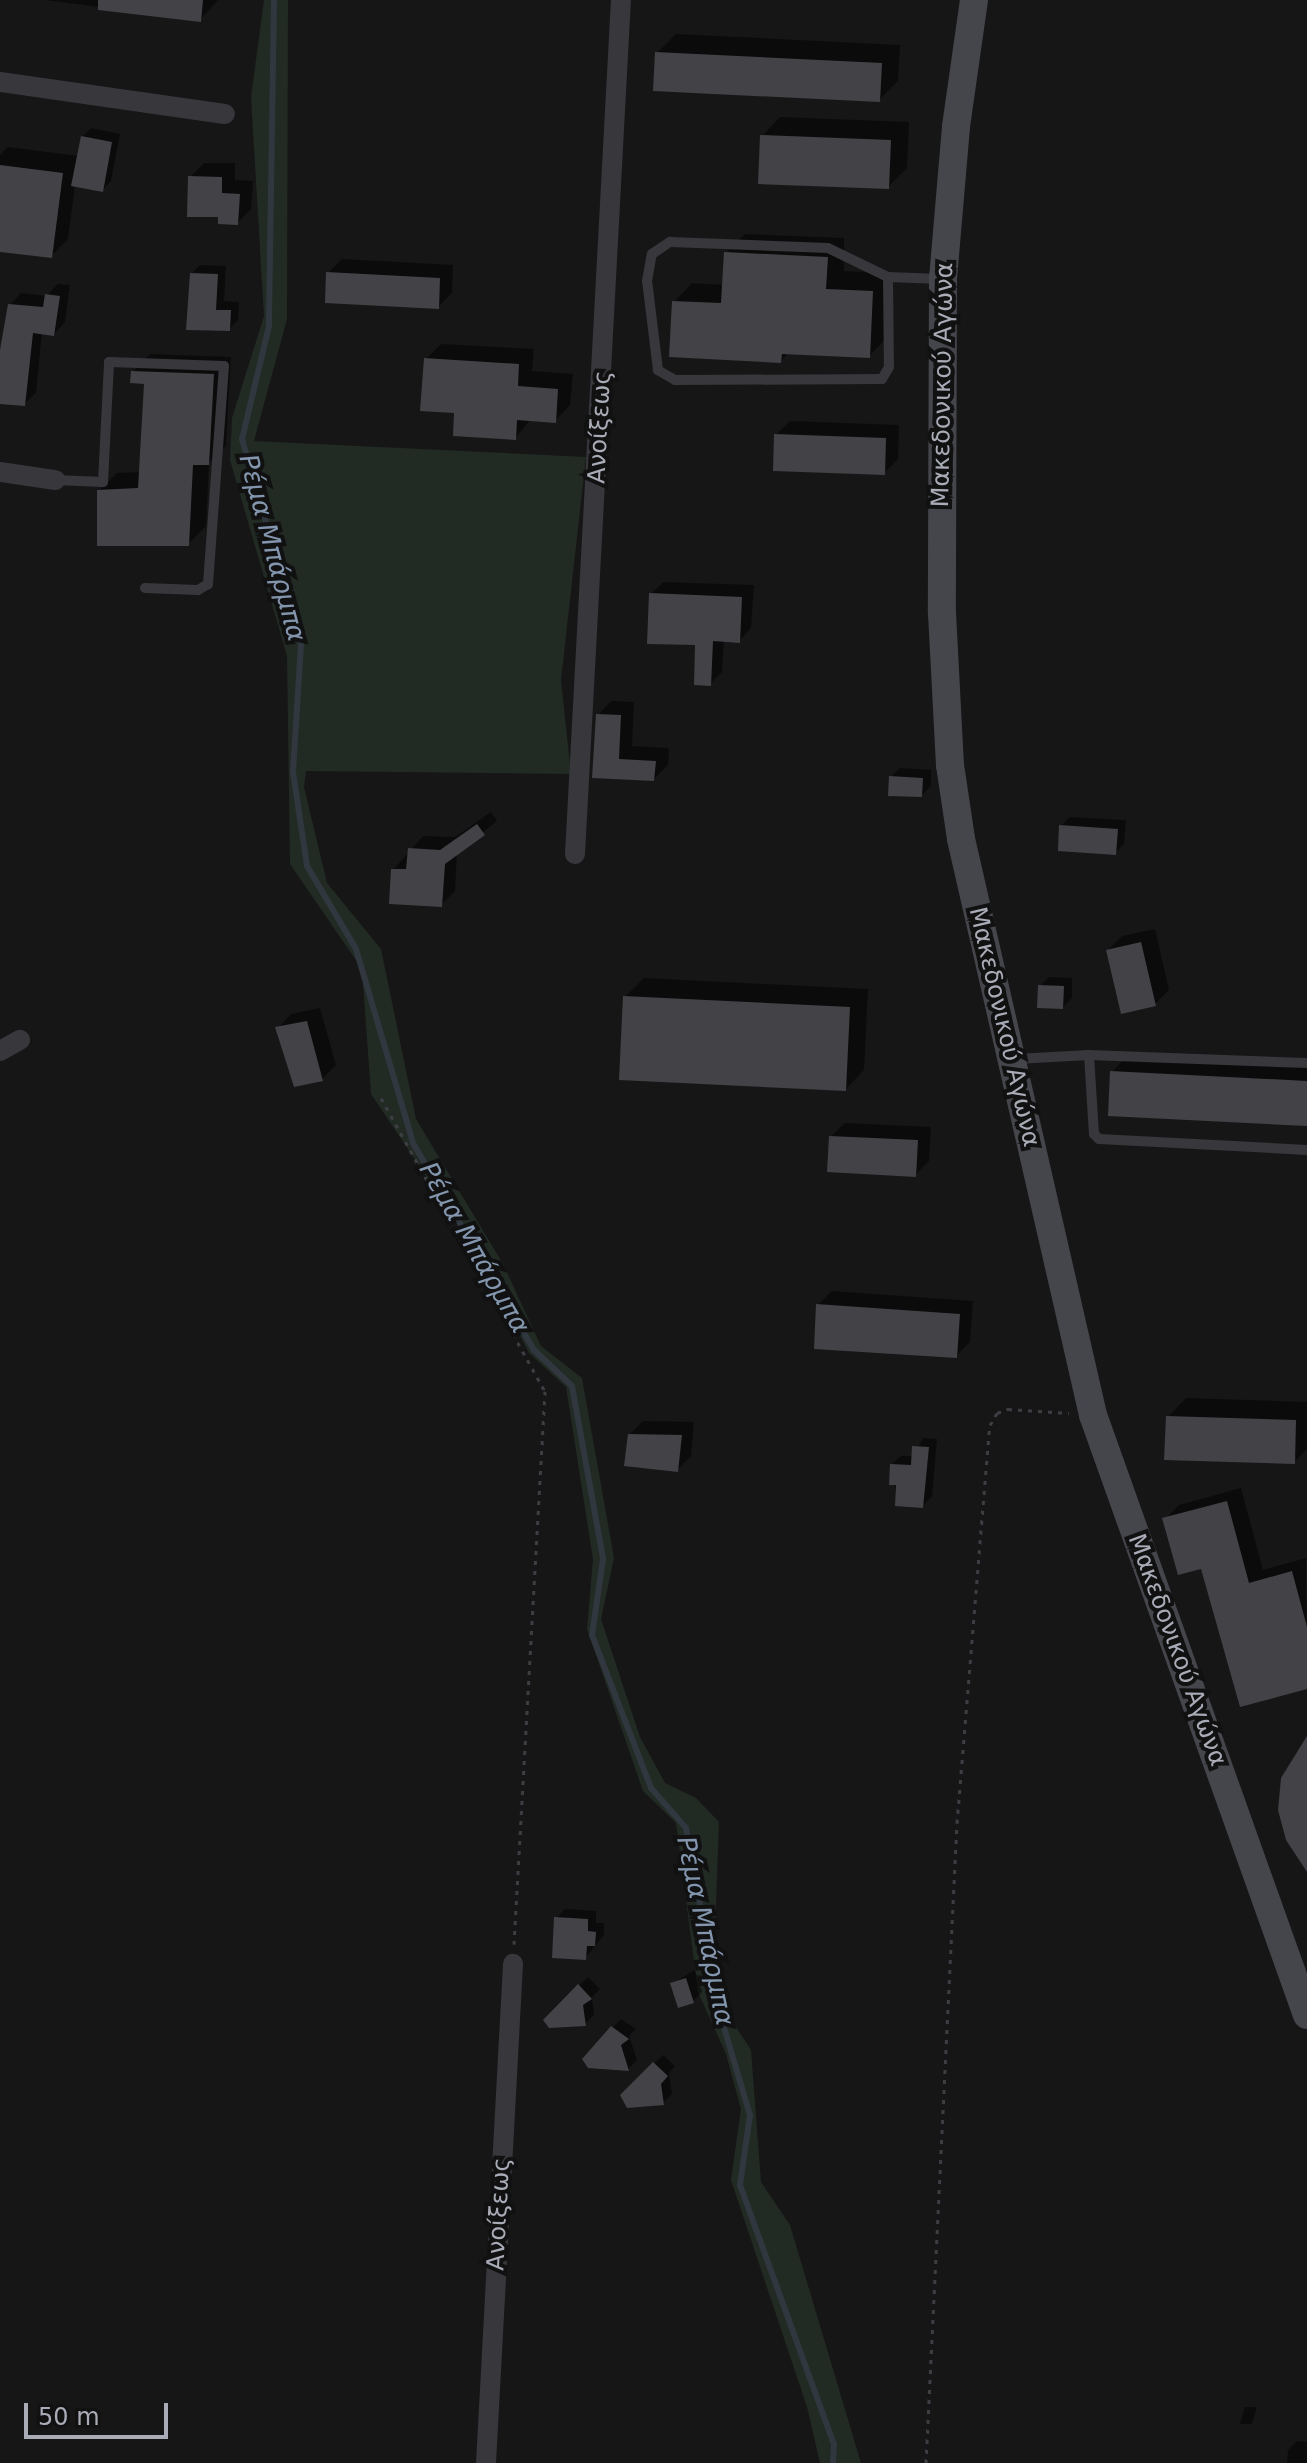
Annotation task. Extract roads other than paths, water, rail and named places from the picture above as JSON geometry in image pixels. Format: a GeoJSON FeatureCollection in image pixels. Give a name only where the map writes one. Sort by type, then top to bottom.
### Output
{"type":"FeatureCollection","features":[{"type":"Feature","properties":{"kind":"main road","name":"Μακεδονικού Αγώνα"},"geometry":{"type":"LineString","coordinates":[[974,0],[956,127],[943,279],[942,613],[950,765],[961,839],[1093,1415],[1307,2015]]}},
{"type":"Feature","properties":{"kind":"street","name":"Ανοίξεως"},"geometry":{"type":"LineString","coordinates":[[575,854],[621,0]]}},
{"type":"Feature","properties":{"kind":"street"},"geometry":{"type":"LineString","coordinates":[[0,82],[225,114]]}},
{"type":"Feature","properties":{"kind":"street"},"geometry":{"type":"LineString","coordinates":[[0,472],[55,480]]}},
{"type":"Feature","properties":{"kind":"street"},"geometry":{"type":"LineString","coordinates":[[0,1051],[20,1040]]}},
{"type":"Feature","properties":{"kind":"street","name":"Ανοίξεως"},"geometry":{"type":"LineString","coordinates":[[486,2463],[513,1964]]}},
{"type":"Feature","properties":{"kind":"lane"},"geometry":{"type":"LineString","coordinates":[[888,277],[889,367],[882,379],[675,380],[658,370],[647,281],[652,254],[670,242],[828,248],[888,277],[943,279]]}},
{"type":"Feature","properties":{"kind":"lane"},"geometry":{"type":"LineString","coordinates":[[55,480],[103,482],[109,362],[224,366],[208,584],[198,590],[145,588]]}},
{"type":"Feature","properties":{"kind":"lane"},"geometry":{"type":"LineString","coordinates":[[1013,1059],[1089,1055],[1307,1063]]}},
{"type":"Feature","properties":{"kind":"lane"},"geometry":{"type":"LineString","coordinates":[[1089,1055],[1094,1134],[1099,1139],[1307,1150]]}},
{"type":"Feature","properties":{"kind":"waterway","name":"Ρέμα Μπάρμπα"},"geometry":{"type":"LineString","coordinates":[[274,0],[269,326],[242,439],[301,644],[293,772],[307,866],[356,949],[413,1143],[534,1350],[572,1386],[603,1559],[592,1635],[651,1788],[686,1828],[720,2014],[750,2115],[740,2185],[834,2444],[833,2463]]}}]}
